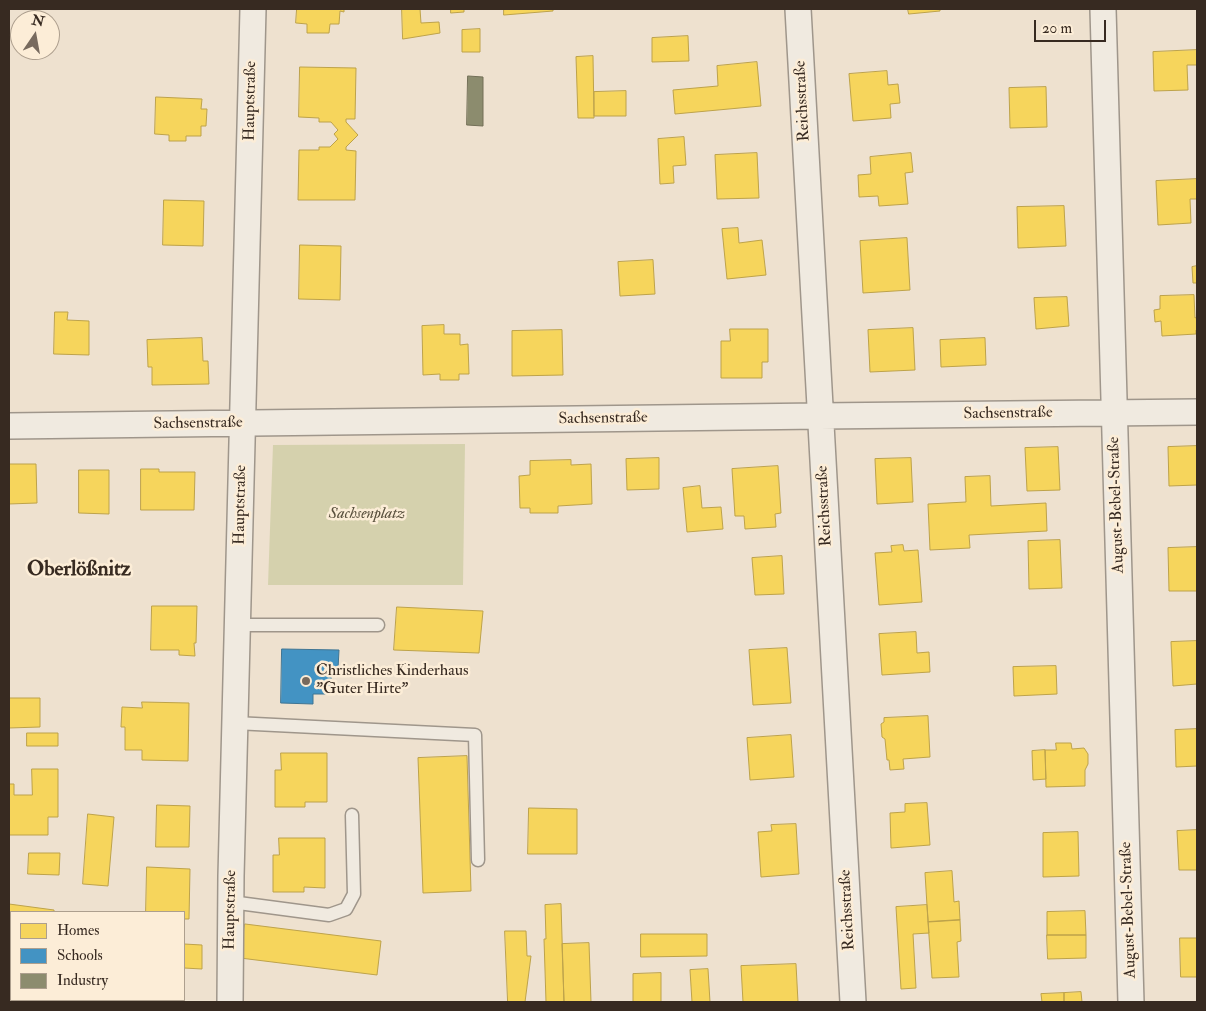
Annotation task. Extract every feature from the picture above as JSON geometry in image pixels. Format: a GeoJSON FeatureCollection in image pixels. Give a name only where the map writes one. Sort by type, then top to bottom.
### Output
{"type":"FeatureCollection","features":[{"type":"Feature","properties":{"kind":"street","name":"Hauptstraße"},"geometry":{"type":"LineString","coordinates":[[230,1002],[253,9]]}},
{"type":"Feature","properties":{"kind":"street","name":"Reichsstraße"},"geometry":{"type":"LineString","coordinates":[[798,9],[853,1002]]}},
{"type":"Feature","properties":{"kind":"street","name":"August-Bebel-Straße"},"geometry":{"type":"LineString","coordinates":[[1103,9],[1132,1002]]}},
{"type":"Feature","properties":{"kind":"street","name":"Sachsenstraße"},"geometry":{"type":"LineString","coordinates":[[9,426],[1197,412]]}},
{"type":"Feature","properties":{"kind":"lane"},"geometry":{"type":"LineString","coordinates":[[238,625],[378,625]]}},
{"type":"Feature","properties":{"kind":"lane"},"geometry":{"type":"LineString","coordinates":[[235,723],[475,734],[478,860]]}},
{"type":"Feature","properties":{"kind":"lane"},"geometry":{"type":"LineString","coordinates":[[231,902],[329,915],[346,908],[354,894],[352,815]]}},
{"type":"Feature","properties":{"kind":"green space","name":"Sachsenplatz"},"geometry":{"type":"Polygon","coordinates":[[[465,444],[463,585],[268,585],[273,445],[465,444]]]}},
{"type":"Feature","properties":{"kind":"building: Homes"},"geometry":{"type":"Polygon","coordinates":[[[297,9],[344,9],[344,12],[340,11],[339,24],[330,24],[329,33],[307,33],[307,24],[296,23],[297,9]]]}},
{"type":"Feature","properties":{"kind":"building: Homes"},"geometry":{"type":"Polygon","coordinates":[[[402,9],[420,9],[421,23],[439,22],[440,33],[403,39],[402,9]]]}},
{"type":"Feature","properties":{"kind":"building: Homes"},"geometry":{"type":"Polygon","coordinates":[[[451,9],[464,9],[464,12],[451,13],[451,9]]]}},
{"type":"Feature","properties":{"kind":"building: Homes"},"geometry":{"type":"Polygon","coordinates":[[[504,9],[553,9],[553,11],[504,15],[504,9]]]}},
{"type":"Feature","properties":{"kind":"building: Homes"},"geometry":{"type":"Polygon","coordinates":[[[908,9],[940,9],[940,11],[909,14],[908,9]]]}},
{"type":"Feature","properties":{"kind":"building: Homes"},"geometry":{"type":"Polygon","coordinates":[[[480,29],[480,52],[462,52],[462,30],[480,29]]]}},
{"type":"Feature","properties":{"kind":"building: Homes"},"geometry":{"type":"Polygon","coordinates":[[[688,36],[689,61],[652,62],[652,38],[688,36]]]}},
{"type":"Feature","properties":{"kind":"building: Homes"},"geometry":{"type":"Polygon","coordinates":[[[1197,50],[1197,65],[1187,65],[1188,90],[1154,91],[1153,52],[1197,50]]]}},
{"type":"Feature","properties":{"kind":"building: Homes"},"geometry":{"type":"Polygon","coordinates":[[[593,56],[594,118],[578,118],[576,57],[593,56]]]}},
{"type":"Feature","properties":{"kind":"building: Homes"},"geometry":{"type":"Polygon","coordinates":[[[757,62],[761,106],[675,114],[673,90],[718,86],[717,66],[757,62]]]}},
{"type":"Feature","properties":{"kind":"building: Homes"},"geometry":{"type":"Polygon","coordinates":[[[300,67],[356,68],[355,119],[346,119],[346,122],[358,135],[346,147],[346,150],[356,151],[355,200],[298,200],[299,150],[319,150],[319,147],[330,147],[338,139],[334,134],[338,130],[331,122],[319,122],[319,118],[299,117],[300,67]]]}},
{"type":"Feature","properties":{"kind":"building: Homes"},"geometry":{"type":"Polygon","coordinates":[[[887,71],[888,85],[898,84],[900,103],[890,104],[891,118],[853,121],[849,74],[887,71]]]}},
{"type":"Feature","properties":{"kind":"building: Homes"},"geometry":{"type":"Polygon","coordinates":[[[1046,87],[1047,127],[1010,128],[1009,88],[1046,87]]]}},
{"type":"Feature","properties":{"kind":"building: Homes"},"geometry":{"type":"Polygon","coordinates":[[[626,91],[626,116],[594,116],[594,92],[626,91]]]}},
{"type":"Feature","properties":{"kind":"building: Homes"},"geometry":{"type":"Polygon","coordinates":[[[156,97],[202,99],[201,109],[207,109],[206,126],[201,126],[201,136],[186,136],[186,141],[169,141],[169,135],[155,134],[156,97]]]}},
{"type":"Feature","properties":{"kind":"building: Homes"},"geometry":{"type":"Polygon","coordinates":[[[684,137],[686,165],[673,166],[674,183],[660,184],[658,139],[684,137]]]}},
{"type":"Feature","properties":{"kind":"building: Homes"},"geometry":{"type":"Polygon","coordinates":[[[757,153],[759,198],[717,199],[715,155],[757,153]]]}},
{"type":"Feature","properties":{"kind":"building: Homes"},"geometry":{"type":"Polygon","coordinates":[[[911,153],[913,172],[905,173],[908,204],[879,206],[878,196],[859,197],[858,175],[871,174],[870,157],[911,153]]]}},
{"type":"Feature","properties":{"kind":"building: Homes"},"geometry":{"type":"Polygon","coordinates":[[[1197,179],[1197,199],[1190,199],[1191,223],[1158,225],[1156,181],[1197,179]]]}},
{"type":"Feature","properties":{"kind":"building: Homes"},"geometry":{"type":"Polygon","coordinates":[[[164,200],[204,201],[203,246],[163,245],[164,200]]]}},
{"type":"Feature","properties":{"kind":"building: Homes"},"geometry":{"type":"Polygon","coordinates":[[[1064,206],[1066,246],[1018,248],[1017,207],[1064,206]]]}},
{"type":"Feature","properties":{"kind":"building: Homes"},"geometry":{"type":"Polygon","coordinates":[[[738,228],[739,243],[762,240],[766,275],[727,279],[722,229],[738,228]]]}},
{"type":"Feature","properties":{"kind":"building: Homes"},"geometry":{"type":"Polygon","coordinates":[[[907,238],[910,290],[863,293],[860,241],[907,238]]]}},
{"type":"Feature","properties":{"kind":"building: Homes"},"geometry":{"type":"Polygon","coordinates":[[[300,245],[341,246],[340,300],[299,299],[300,245]]]}},
{"type":"Feature","properties":{"kind":"building: Homes"},"geometry":{"type":"Polygon","coordinates":[[[653,260],[655,294],[620,296],[618,262],[653,260]]]}},
{"type":"Feature","properties":{"kind":"building: Homes"},"geometry":{"type":"Polygon","coordinates":[[[1197,266],[1197,283],[1193,283],[1192,267],[1197,266]]]}},
{"type":"Feature","properties":{"kind":"building: Homes"},"geometry":{"type":"Polygon","coordinates":[[[1194,295],[1195,318],[1197,317],[1196,334],[1162,336],[1161,321],[1155,322],[1154,310],[1160,309],[1160,296],[1194,295]]]}},
{"type":"Feature","properties":{"kind":"building: Homes"},"geometry":{"type":"Polygon","coordinates":[[[1067,297],[1069,326],[1036,329],[1034,298],[1067,297]]]}},
{"type":"Feature","properties":{"kind":"building: Homes"},"geometry":{"type":"Polygon","coordinates":[[[55,312],[68,312],[67,320],[89,321],[89,355],[54,354],[55,312]]]}},
{"type":"Feature","properties":{"kind":"building: Homes"},"geometry":{"type":"Polygon","coordinates":[[[444,325],[444,334],[460,334],[460,345],[468,344],[469,374],[459,374],[459,380],[440,380],[440,374],[423,375],[422,326],[444,325]]]}},
{"type":"Feature","properties":{"kind":"building: Homes"},"geometry":{"type":"Polygon","coordinates":[[[913,328],[915,370],[870,372],[868,330],[913,328]]]}},
{"type":"Feature","properties":{"kind":"building: Homes"},"geometry":{"type":"Polygon","coordinates":[[[730,329],[768,329],[768,362],[762,362],[762,378],[721,378],[721,341],[730,341],[730,329]]]}},
{"type":"Feature","properties":{"kind":"building: Homes"},"geometry":{"type":"Polygon","coordinates":[[[562,330],[563,375],[512,376],[512,331],[562,330]]]}},
{"type":"Feature","properties":{"kind":"building: Homes"},"geometry":{"type":"Polygon","coordinates":[[[202,338],[203,361],[208,361],[209,384],[152,385],[152,367],[148,367],[147,340],[202,338]]]}},
{"type":"Feature","properties":{"kind":"building: Homes"},"geometry":{"type":"Polygon","coordinates":[[[985,338],[986,365],[941,367],[940,340],[985,338]]]}},
{"type":"Feature","properties":{"kind":"building: Homes"},"geometry":{"type":"Polygon","coordinates":[[[1197,446],[1197,485],[1169,486],[1168,447],[1197,446]]]}},
{"type":"Feature","properties":{"kind":"building: Homes"},"geometry":{"type":"Polygon","coordinates":[[[1058,447],[1060,490],[1027,491],[1025,448],[1058,447]]]}},
{"type":"Feature","properties":{"kind":"building: Homes"},"geometry":{"type":"Polygon","coordinates":[[[659,458],[659,489],[627,490],[626,459],[659,458]]]}},
{"type":"Feature","properties":{"kind":"building: Homes"},"geometry":{"type":"Polygon","coordinates":[[[911,458],[913,502],[877,504],[875,459],[911,458]]]}},
{"type":"Feature","properties":{"kind":"building: Homes"},"geometry":{"type":"Polygon","coordinates":[[[571,460],[571,465],[591,464],[592,504],[558,506],[558,513],[530,513],[530,508],[520,508],[519,476],[530,475],[530,461],[571,460]]]}},
{"type":"Feature","properties":{"kind":"building: Homes"},"geometry":{"type":"Polygon","coordinates":[[[9,464],[36,464],[37,503],[9,504],[9,464]]]}},
{"type":"Feature","properties":{"kind":"building: Homes"},"geometry":{"type":"Polygon","coordinates":[[[778,466],[781,513],[775,514],[776,527],[745,529],[744,516],[735,516],[732,469],[778,466]]]}},
{"type":"Feature","properties":{"kind":"building: Homes"},"geometry":{"type":"Polygon","coordinates":[[[141,469],[159,469],[159,472],[195,472],[194,510],[141,510],[141,469]]]}},
{"type":"Feature","properties":{"kind":"building: Homes"},"geometry":{"type":"Polygon","coordinates":[[[79,470],[109,470],[109,514],[79,513],[79,470]]]}},
{"type":"Feature","properties":{"kind":"building: Homes"},"geometry":{"type":"Polygon","coordinates":[[[990,476],[991,506],[1046,503],[1047,531],[969,535],[970,548],[930,550],[928,504],[966,502],[965,477],[990,476]]]}},
{"type":"Feature","properties":{"kind":"building: Homes"},"geometry":{"type":"Polygon","coordinates":[[[700,486],[702,508],[721,507],[723,529],[687,532],[683,488],[700,486]]]}},
{"type":"Feature","properties":{"kind":"building: Homes"},"geometry":{"type":"Polygon","coordinates":[[[1060,540],[1062,588],[1029,589],[1028,541],[1060,540]]]}},
{"type":"Feature","properties":{"kind":"building: Homes"},"geometry":{"type":"Polygon","coordinates":[[[903,545],[904,551],[918,550],[922,602],[879,605],[875,553],[892,552],[891,546],[903,545]]]}},
{"type":"Feature","properties":{"kind":"building: Homes"},"geometry":{"type":"Polygon","coordinates":[[[1197,547],[1197,591],[1169,591],[1168,548],[1197,547]]]}},
{"type":"Feature","properties":{"kind":"building: Homes"},"geometry":{"type":"Polygon","coordinates":[[[782,556],[784,594],[755,595],[752,558],[782,556]]]}},
{"type":"Feature","properties":{"kind":"building: Homes"},"geometry":{"type":"Polygon","coordinates":[[[152,606],[197,606],[196,643],[194,643],[195,656],[179,655],[179,650],[151,650],[152,606]]]}},
{"type":"Feature","properties":{"kind":"building: Homes"},"geometry":{"type":"Polygon","coordinates":[[[397,607],[483,611],[479,653],[394,650],[397,607]]]}},
{"type":"Feature","properties":{"kind":"building: Homes"},"geometry":{"type":"Polygon","coordinates":[[[916,632],[917,653],[929,652],[930,672],[882,675],[879,634],[916,632]]]}},
{"type":"Feature","properties":{"kind":"building: Homes"},"geometry":{"type":"Polygon","coordinates":[[[1197,641],[1197,684],[1173,686],[1171,642],[1197,641]]]}},
{"type":"Feature","properties":{"kind":"building: Homes"},"geometry":{"type":"Polygon","coordinates":[[[787,648],[791,703],[753,705],[749,650],[787,648]]]}},
{"type":"Feature","properties":{"kind":"building: Homes"},"geometry":{"type":"Polygon","coordinates":[[[1056,666],[1057,694],[1014,696],[1013,667],[1056,666]]]}},
{"type":"Feature","properties":{"kind":"building: Homes"},"geometry":{"type":"Polygon","coordinates":[[[9,698],[40,698],[40,727],[9,728],[9,698]]]}},
{"type":"Feature","properties":{"kind":"building: Homes"},"geometry":{"type":"Polygon","coordinates":[[[142,702],[189,703],[188,761],[142,760],[142,750],[125,750],[125,727],[121,727],[122,707],[142,708],[142,702]]]}},
{"type":"Feature","properties":{"kind":"building: Homes"},"geometry":{"type":"Polygon","coordinates":[[[928,716],[930,757],[903,759],[904,769],[890,770],[885,739],[882,737],[881,724],[884,722],[884,718],[928,716]]]}},
{"type":"Feature","properties":{"kind":"building: Homes"},"geometry":{"type":"Polygon","coordinates":[[[1197,729],[1197,766],[1176,767],[1175,730],[1197,729]]]}},
{"type":"Feature","properties":{"kind":"building: Homes"},"geometry":{"type":"Polygon","coordinates":[[[27,733],[58,733],[58,746],[27,746],[27,733]]]}},
{"type":"Feature","properties":{"kind":"building: Homes"},"geometry":{"type":"Polygon","coordinates":[[[791,735],[794,777],[750,780],[747,738],[791,735]]]}},
{"type":"Feature","properties":{"kind":"building: Homes"},"geometry":{"type":"Polygon","coordinates":[[[1056,743],[1071,743],[1072,749],[1084,748],[1088,754],[1085,786],[1046,787],[1045,750],[1056,750],[1056,743]]]}},
{"type":"Feature","properties":{"kind":"building: Homes"},"geometry":{"type":"Polygon","coordinates":[[[1045,750],[1046,779],[1033,780],[1032,751],[1045,750]]]}},
{"type":"Feature","properties":{"kind":"building: Homes"},"geometry":{"type":"Polygon","coordinates":[[[281,753],[327,753],[327,802],[305,802],[305,807],[275,807],[275,770],[281,770],[281,753]]]}},
{"type":"Feature","properties":{"kind":"building: Homes"},"geometry":{"type":"Polygon","coordinates":[[[467,756],[471,891],[423,893],[418,758],[467,756]]]}},
{"type":"Feature","properties":{"kind":"building: Homes"},"geometry":{"type":"Polygon","coordinates":[[[32,769],[58,769],[58,817],[48,817],[48,835],[9,835],[9,784],[14,784],[14,795],[32,795],[32,769]]]}},
{"type":"Feature","properties":{"kind":"building: Homes"},"geometry":{"type":"Polygon","coordinates":[[[927,803],[930,845],[891,848],[890,813],[905,812],[905,804],[927,803]]]}},
{"type":"Feature","properties":{"kind":"building: Homes"},"geometry":{"type":"Polygon","coordinates":[[[157,805],[190,806],[189,847],[156,847],[157,805]]]}},
{"type":"Feature","properties":{"kind":"building: Homes"},"geometry":{"type":"Polygon","coordinates":[[[529,808],[577,809],[577,854],[528,854],[529,808]]]}},
{"type":"Feature","properties":{"kind":"building: Homes"},"geometry":{"type":"Polygon","coordinates":[[[88,814],[114,817],[108,886],[83,884],[88,814]]]}},
{"type":"Feature","properties":{"kind":"building: Homes"},"geometry":{"type":"Polygon","coordinates":[[[796,824],[799,874],[761,877],[758,832],[772,831],[771,825],[796,824]]]}},
{"type":"Feature","properties":{"kind":"building: Homes"},"geometry":{"type":"Polygon","coordinates":[[[1197,830],[1197,870],[1179,870],[1177,831],[1197,830]]]}},
{"type":"Feature","properties":{"kind":"building: Homes"},"geometry":{"type":"Polygon","coordinates":[[[1078,832],[1079,876],[1043,877],[1043,833],[1078,832]]]}},
{"type":"Feature","properties":{"kind":"building: Homes"},"geometry":{"type":"Polygon","coordinates":[[[279,838],[325,838],[325,888],[304,887],[304,892],[273,892],[273,855],[279,855],[279,838]]]}},
{"type":"Feature","properties":{"kind":"building: Homes"},"geometry":{"type":"Polygon","coordinates":[[[29,853],[60,853],[59,875],[28,874],[29,853]]]}},
{"type":"Feature","properties":{"kind":"building: Homes"},"geometry":{"type":"Polygon","coordinates":[[[147,867],[190,869],[189,919],[185,919],[185,911],[146,911],[147,867]]]}},
{"type":"Feature","properties":{"kind":"building: Homes"},"geometry":{"type":"Polygon","coordinates":[[[952,871],[954,902],[959,901],[960,920],[928,922],[925,873],[952,871]]]}},
{"type":"Feature","properties":{"kind":"building: Homes"},"geometry":{"type":"Polygon","coordinates":[[[9,904],[54,910],[10,911],[9,939],[9,904]]]}},
{"type":"Feature","properties":{"kind":"building: Homes"},"geometry":{"type":"Polygon","coordinates":[[[561,904],[564,1002],[546,1002],[545,905],[561,904]]]}},
{"type":"Feature","properties":{"kind":"building: Homes"},"geometry":{"type":"Polygon","coordinates":[[[927,905],[929,933],[913,934],[916,988],[901,989],[896,907],[927,905]]]}},
{"type":"Feature","properties":{"kind":"building: Homes"},"geometry":{"type":"Polygon","coordinates":[[[1085,911],[1086,935],[1047,935],[1047,912],[1085,911]]]}},
{"type":"Feature","properties":{"kind":"building: Homes"},"geometry":{"type":"Polygon","coordinates":[[[960,920],[961,941],[957,942],[959,977],[932,978],[928,922],[960,920]]]}},
{"type":"Feature","properties":{"kind":"building: Homes"},"geometry":{"type":"Polygon","coordinates":[[[245,924],[381,941],[377,975],[240,958],[245,924]]]}},
{"type":"Feature","properties":{"kind":"building: Homes"},"geometry":{"type":"Polygon","coordinates":[[[505,931],[526,931],[527,956],[531,956],[525,1002],[508,1002],[505,931]]]}},
{"type":"Feature","properties":{"kind":"building: Homes"},"geometry":{"type":"Polygon","coordinates":[[[641,934],[707,934],[707,956],[641,957],[641,934]]]}},
{"type":"Feature","properties":{"kind":"building: Homes"},"geometry":{"type":"Polygon","coordinates":[[[1047,935],[1086,935],[1086,958],[1048,959],[1047,935]]]}},
{"type":"Feature","properties":{"kind":"building: Homes"},"geometry":{"type":"Polygon","coordinates":[[[1180,938],[1197,938],[1197,977],[1181,977],[1180,938]]]}},
{"type":"Feature","properties":{"kind":"building: Homes"},"geometry":{"type":"Polygon","coordinates":[[[589,943],[591,1002],[564,1002],[562,944],[589,943]]]}},
{"type":"Feature","properties":{"kind":"building: Homes"},"geometry":{"type":"Polygon","coordinates":[[[185,944],[202,945],[202,969],[185,968],[185,944]]]}},
{"type":"Feature","properties":{"kind":"building: Homes"},"geometry":{"type":"Polygon","coordinates":[[[796,964],[798,1002],[743,1002],[741,966],[796,964]]]}},
{"type":"Feature","properties":{"kind":"building: Homes"},"geometry":{"type":"Polygon","coordinates":[[[708,969],[710,1002],[692,1002],[690,970],[708,969]]]}},
{"type":"Feature","properties":{"kind":"building: Homes"},"geometry":{"type":"Polygon","coordinates":[[[661,973],[661,1002],[633,1002],[633,974],[661,973]]]}},
{"type":"Feature","properties":{"kind":"building: Homes"},"geometry":{"type":"Polygon","coordinates":[[[1081,992],[1082,1002],[1064,1002],[1064,993],[1081,992]]]}},
{"type":"Feature","properties":{"kind":"building: Homes"},"geometry":{"type":"Polygon","coordinates":[[[1064,993],[1064,1002],[1042,1002],[1041,994],[1064,993]]]}},
{"type":"Feature","properties":{"kind":"building: Schools","name":"Christliches Kinderhaus \"Guter Hirte\""},"geometry":{"type":"Polygon","coordinates":[[[282,649],[339,650],[338,669],[331,669],[331,694],[313,694],[313,704],[281,703],[282,649]]]}},
{"type":"Feature","properties":{"kind":"building: Industry"},"geometry":{"type":"Polygon","coordinates":[[[468,76],[483,77],[483,126],[467,125],[468,76]]]}},
{"type":"Feature","properties":{"kind":"place","name":"Christliches Kinderhaus \"Guter Hirte\""},"geometry":{"type":"Point","coordinates":[306,681]}},
{"type":"Feature","properties":{"kind":"district","name":"Oberlößnitz"},"geometry":{"type":"Point","coordinates":[79,570]}}]}
